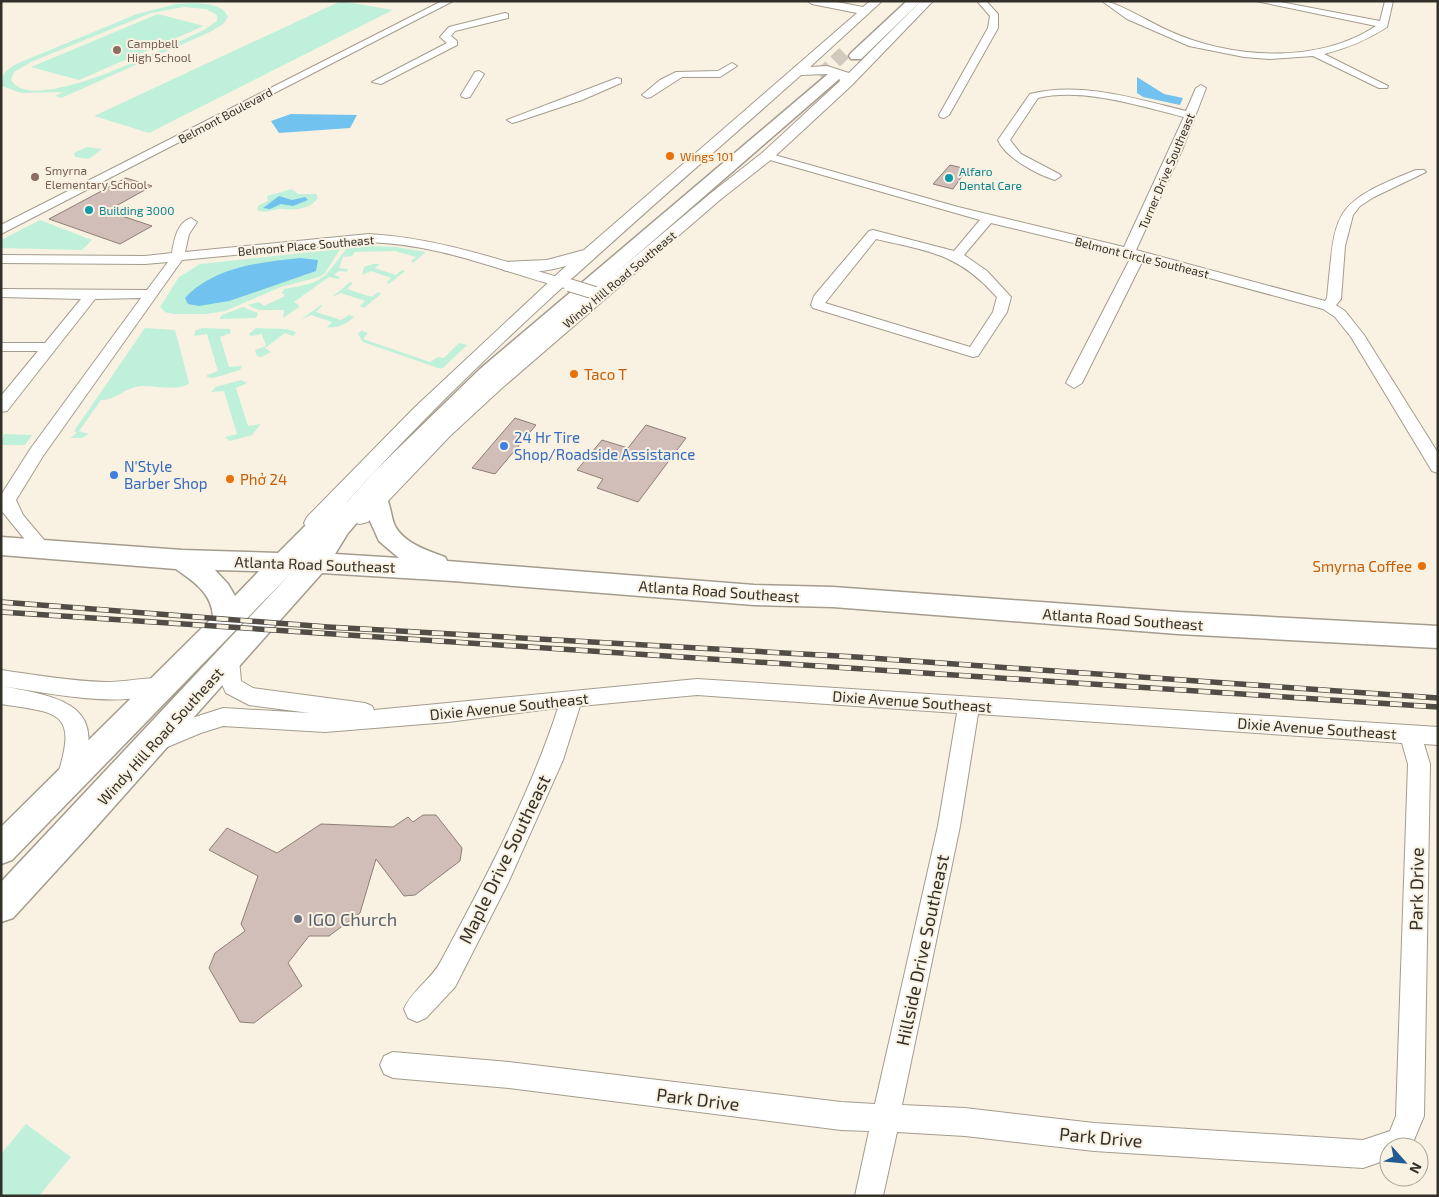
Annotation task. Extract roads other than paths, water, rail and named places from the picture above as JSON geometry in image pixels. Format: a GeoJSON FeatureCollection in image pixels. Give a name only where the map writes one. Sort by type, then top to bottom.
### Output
{"type":"FeatureCollection","features":[{"type":"Feature","properties":{"kind":"main road","name":"Windy Hill Road Southeast"},"geometry":{"type":"LineString","coordinates":[[841,54],[903,1]]}},
{"type":"Feature","properties":{"kind":"main road","name":"Windy Hill Road Southeast"},"geometry":{"type":"LineString","coordinates":[[841,54],[915,1]]}},
{"type":"Feature","properties":{"kind":"main road","name":"Windy Hill Road Southeast"},"geometry":{"type":"LineString","coordinates":[[1,849],[167,683],[282,563],[474,374],[750,139],[833,78]]}},
{"type":"Feature","properties":{"kind":"main road","name":"Windy Hill Road Southeast"},"geometry":{"type":"LineString","coordinates":[[1,906],[151,746],[316,563],[339,527],[383,477],[487,374],[833,78]]}},
{"type":"Feature","properties":{"kind":"main road"},"geometry":{"type":"LineString","coordinates":[[376,500],[383,529],[390,540],[408,553],[452,571]]}},
{"type":"Feature","properties":{"kind":"main road","name":"Atlanta Road Southeast"},"geometry":{"type":"LineString","coordinates":[[1,546],[182,560],[316,563],[452,571],[744,594],[833,597],[1168,622],[1438,638]]}},
{"type":"Feature","properties":{"kind":"main road"},"geometry":{"type":"LineString","coordinates":[[182,560],[217,585],[226,603],[227,620]]}},
{"type":"Feature","properties":{"kind":"street","name":"Belmont Boulevard"},"geometry":{"type":"LineString","coordinates":[[1,222],[436,1]]}},
{"type":"Feature","properties":{"kind":"street","name":"Belmont Boulevard"},"geometry":{"type":"LineString","coordinates":[[1,230],[449,1]]}},
{"type":"Feature","properties":{"kind":"street"},"geometry":{"type":"LineString","coordinates":[[812,1],[866,11]]}},
{"type":"Feature","properties":{"kind":"street","name":"Windy Hill Road Southeast"},"geometry":{"type":"LineString","coordinates":[[282,563],[318,520],[406,429],[531,306],[563,283],[594,249],[797,72],[841,54],[866,11],[876,1]]}},
{"type":"Feature","properties":{"kind":"street","name":"Windy Hill Road Southeast"},"geometry":{"type":"LineString","coordinates":[[316,563],[444,431],[495,384],[598,293],[767,156],[833,78],[873,56],[928,1]]}},
{"type":"Feature","properties":{"kind":"street"},"geometry":{"type":"LineString","coordinates":[[944,115],[993,28],[995,16],[980,1]]}},
{"type":"Feature","properties":{"kind":"street"},"geometry":{"type":"LineString","coordinates":[[1106,1],[1141,21],[1198,46],[1243,55],[1277,56],[1314,53],[1363,38],[1384,25],[1389,1]]}},
{"type":"Feature","properties":{"kind":"street"},"geometry":{"type":"LineString","coordinates":[[1260,1],[1384,25]]}},
{"type":"Feature","properties":{"kind":"street"},"geometry":{"type":"LineString","coordinates":[[377,82],[454,43],[445,37],[452,29],[505,16]]}},
{"type":"Feature","properties":{"kind":"street"},"geometry":{"type":"LineString","coordinates":[[1314,53],[1383,86]]}},
{"type":"Feature","properties":{"kind":"street"},"geometry":{"type":"LineString","coordinates":[[841,54],[873,56]]}},
{"type":"Feature","properties":{"kind":"street"},"geometry":{"type":"LineString","coordinates":[[647,95],[664,82],[680,74],[720,74],[732,66]]}},
{"type":"Feature","properties":{"kind":"street"},"geometry":{"type":"LineString","coordinates":[[797,72],[817,69],[832,71],[845,76],[833,78]]}},
{"type":"Feature","properties":{"kind":"street"},"geometry":{"type":"LineString","coordinates":[[466,95],[479,74]]}},
{"type":"Feature","properties":{"kind":"street"},"geometry":{"type":"LineString","coordinates":[[512,120],[578,98],[616,81]]}},
{"type":"Feature","properties":{"kind":"street","name":"Turner Drive Southeast"},"geometry":{"type":"LineString","coordinates":[[1074,383],[1134,254],[1147,215],[1201,88]]}},
{"type":"Feature","properties":{"kind":"street"},"geometry":{"type":"LineString","coordinates":[[1056,176],[1039,166],[1015,156],[1004,145],[1004,140],[1029,103],[1034,96],[1041,92],[1070,92],[1190,115]]}},
{"type":"Feature","properties":{"kind":"street","name":"Belmont Circle Southeast"},"geometry":{"type":"LineString","coordinates":[[767,156],[988,218],[1134,254],[1328,306],[1340,314],[1356,335],[1438,467]]}},
{"type":"Feature","properties":{"kind":"street"},"geometry":{"type":"LineString","coordinates":[[1328,306],[1334,299],[1340,227],[1350,207],[1373,192],[1420,172]]}},
{"type":"Feature","properties":{"kind":"street"},"geometry":{"type":"LineString","coordinates":[[956,256],[988,218]]}},
{"type":"Feature","properties":{"kind":"street"},"geometry":{"type":"LineString","coordinates":[[41,548],[24,524],[11,512],[4,502],[37,452],[178,257],[180,239],[188,220]]}},
{"type":"Feature","properties":{"kind":"street"},"geometry":{"type":"LineString","coordinates":[[873,234],[956,256],[978,271],[1004,296],[1000,312],[973,353],[818,304],[819,299],[873,234]]}},
{"type":"Feature","properties":{"kind":"street","name":"Belmont Place Southeast"},"geometry":{"type":"LineString","coordinates":[[2,259],[136,260],[382,238],[427,242],[598,293]]}},
{"type":"Feature","properties":{"kind":"street"},"geometry":{"type":"LineString","coordinates":[[514,268],[574,259],[594,249]]}},
{"type":"Feature","properties":{"kind":"street"},"geometry":{"type":"LineString","coordinates":[[514,268],[536,296],[531,306]]}},
{"type":"Feature","properties":{"kind":"street"},"geometry":{"type":"LineString","coordinates":[[1,293],[151,294]]}},
{"type":"Feature","properties":{"kind":"street"},"geometry":{"type":"LineString","coordinates":[[2,406],[91,295]]}},
{"type":"Feature","properties":{"kind":"street"},"geometry":{"type":"LineString","coordinates":[[1,347],[48,347]]}},
{"type":"Feature","properties":{"kind":"street","name":"Dixie Avenue Southeast"},"geometry":{"type":"LineString","coordinates":[[229,660],[229,678],[233,687],[249,696],[388,717]]}},
{"type":"Feature","properties":{"kind":"street"},"geometry":{"type":"LineString","coordinates":[[1,678],[126,692],[150,689],[167,683]]}},
{"type":"Feature","properties":{"kind":"street","name":"Dixie Avenue Southeast"},"geometry":{"type":"LineString","coordinates":[[151,746],[196,725],[223,717],[325,723],[448,713],[572,698],[697,687],[1438,736]]}},
{"type":"Feature","properties":{"kind":"street"},"geometry":{"type":"LineString","coordinates":[[1,695],[48,703],[67,711],[73,718],[78,728],[79,741],[76,756],[64,787]]}},
{"type":"Feature","properties":{"kind":"street","name":"Maple Drive Southeast"},"geometry":{"type":"LineString","coordinates":[[417,1009],[446,978],[500,874],[552,760],[572,698]]}},
{"type":"Feature","properties":{"kind":"street","name":"Hillside Drive Southeast"},"geometry":{"type":"LineString","coordinates":[[869,1196],[949,826],[969,704]]}},
{"type":"Feature","properties":{"kind":"street","name":"Park Drive"},"geometry":{"type":"LineString","coordinates":[[393,1065],[509,1075],[841,1116],[965,1122],[1094,1137],[1363,1154],[1399,1142],[1410,1116],[1419,764],[1410,734]]}},
{"type":"Feature","properties":{"kind":"water"},"geometry":{"type":"Polygon","coordinates":[[[1137,77],[1164,94],[1183,98],[1180,105],[1143,97],[1137,93],[1137,77]]]}},
{"type":"Feature","properties":{"kind":"water"},"geometry":{"type":"Polygon","coordinates":[[[291,114],[357,115],[350,128],[279,133],[271,121],[291,114]]]}},
{"type":"Feature","properties":{"kind":"water"},"geometry":{"type":"Polygon","coordinates":[[[279,196],[292,200],[305,197],[308,200],[293,206],[281,204],[270,209],[263,208],[279,196]]]}},
{"type":"Feature","properties":{"kind":"water"},"geometry":{"type":"Polygon","coordinates":[[[300,258],[318,260],[316,271],[229,301],[199,306],[188,304],[185,298],[210,279],[224,273],[254,264],[300,258]]]}},
{"type":"Feature","properties":{"kind":"tunnel"},"geometry":{"type":"LineString","coordinates":[[820,76],[844,53]]}},
{"type":"Feature","properties":{"kind":"railway"},"geometry":{"type":"LineString","coordinates":[[1,602],[328,627],[856,657],[1438,698]]}},
{"type":"Feature","properties":{"kind":"railway"},"geometry":{"type":"LineString","coordinates":[[1,612],[1438,707]]}},
{"type":"Feature","properties":{"kind":"place","name":"Campbell High School"},"geometry":{"type":"Point","coordinates":[117,50]}},
{"type":"Feature","properties":{"kind":"place","name":"Wings 101"},"geometry":{"type":"Point","coordinates":[670,156]}},
{"type":"Feature","properties":{"kind":"place","name":"Smyrna Elementary School"},"geometry":{"type":"Point","coordinates":[35,177]}},
{"type":"Feature","properties":{"kind":"place","name":"Alfaro Dental Care"},"geometry":{"type":"Point","coordinates":[949,178]}},
{"type":"Feature","properties":{"kind":"place","name":"Building 3000"},"geometry":{"type":"Point","coordinates":[89,210]}},
{"type":"Feature","properties":{"kind":"place","name":"Taco T"},"geometry":{"type":"Point","coordinates":[574,374]}},
{"type":"Feature","properties":{"kind":"place","name":"24 Hr Tire Shop/Roadside Assistance"},"geometry":{"type":"Point","coordinates":[504,446]}},
{"type":"Feature","properties":{"kind":"place","name":"N'Style Barber Shop"},"geometry":{"type":"Point","coordinates":[114,475]}},
{"type":"Feature","properties":{"kind":"place","name":"Phở 24"},"geometry":{"type":"Point","coordinates":[230,479]}},
{"type":"Feature","properties":{"kind":"place","name":"Smyrna Coffee"},"geometry":{"type":"Point","coordinates":[1422,566]}},
{"type":"Feature","properties":{"kind":"place","name":"IGO Church"},"geometry":{"type":"Point","coordinates":[298,919]}}]}
